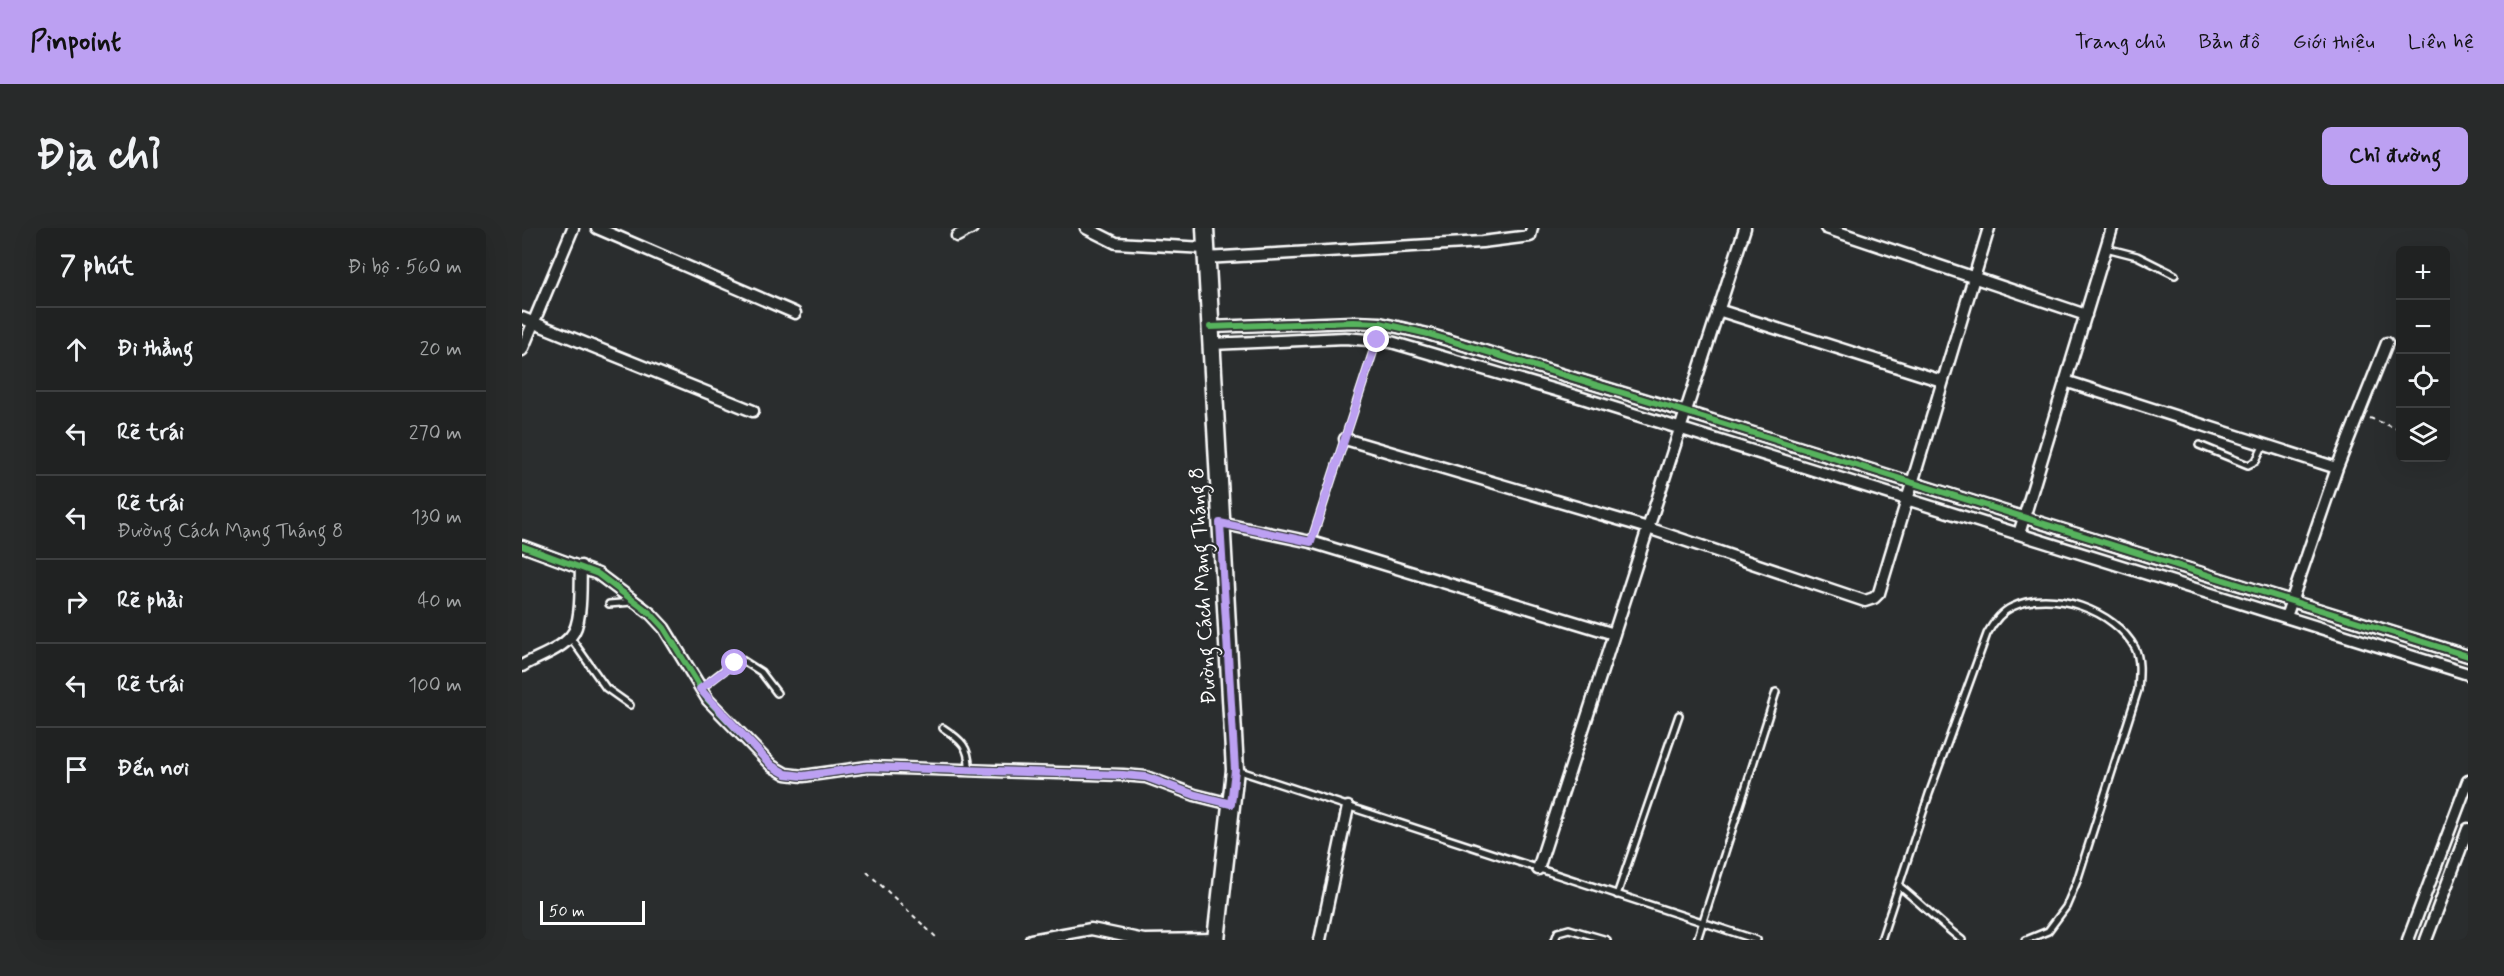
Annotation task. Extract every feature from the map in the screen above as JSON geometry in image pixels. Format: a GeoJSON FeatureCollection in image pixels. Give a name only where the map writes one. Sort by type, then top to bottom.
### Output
{"type":"FeatureCollection","features":[{"type":"Feature","properties":{"kind":"street"},"geometry":{"type":"LineString","coordinates":[[522,350],[573,228]]}},
{"type":"Feature","properties":{"kind":"street"},"geometry":{"type":"LineString","coordinates":[[597,228],[795,313]]}},
{"type":"Feature","properties":{"kind":"street"},"geometry":{"type":"LineString","coordinates":[[957,236],[972,228]]}},
{"type":"Feature","properties":{"kind":"street"},"geometry":{"type":"LineString","coordinates":[[1086,228],[1116,243],[1205,253],[1482,242],[1530,236],[1532,228]]}},
{"type":"Feature","properties":{"kind":"street","name":"Đường Cách Mạng Tháng 8"},"geometry":{"type":"LineString","coordinates":[[1205,228],[1235,770],[1216,939]]}},
{"type":"Feature","properties":{"kind":"street"},"geometry":{"type":"LineString","coordinates":[[1538,869],[1745,228]]}},
{"type":"Feature","properties":{"kind":"street"},"geometry":{"type":"LineString","coordinates":[[1826,228],[2086,315]]}},
{"type":"Feature","properties":{"kind":"street"},"geometry":{"type":"LineString","coordinates":[[1862,240],[1866,228]]}},
{"type":"Feature","properties":{"kind":"street"},"geometry":{"type":"LineString","coordinates":[[1345,439],[1648,528],[1865,601],[1874,598],[1879,593],[1989,228]]}},
{"type":"Feature","properties":{"kind":"street"},"geometry":{"type":"LineString","coordinates":[[2019,534],[2112,228]]}},
{"type":"Feature","properties":{"kind":"street"},"geometry":{"type":"LineString","coordinates":[[1718,310],[1942,381]]}},
{"type":"Feature","properties":{"kind":"street"},"geometry":{"type":"LineString","coordinates":[[522,318],[753,411]]}},
{"type":"Feature","properties":{"kind":"street"},"geometry":{"type":"LineString","coordinates":[[1210,327],[1353,322],[1380,323],[1428,334],[2468,656]]}},
{"type":"Feature","properties":{"kind":"street"},"geometry":{"type":"LineString","coordinates":[[1211,344],[1345,338],[1391,342],[1579,397],[2468,674]]}},
{"type":"Feature","properties":{"kind":"street"},"geometry":{"type":"LineString","coordinates":[[2286,617],[2337,468],[2387,343]]}},
{"type":"Feature","properties":{"kind":"street"},"geometry":{"type":"LineString","coordinates":[[1579,397],[1584,381]]}},
{"type":"Feature","properties":{"kind":"street"},"geometry":{"type":"LineString","coordinates":[[2065,381],[2337,468]]}},
{"type":"Feature","properties":{"kind":"street"},"geometry":{"type":"LineString","coordinates":[[1220,523],[1311,542],[1614,634]]}},
{"type":"Feature","properties":{"kind":"street"},"geometry":{"type":"LineString","coordinates":[[522,546],[598,574],[637,602],[664,628],[700,689],[772,766],[786,774],[803,776],[868,767],[1146,777],[1195,795],[1231,804]]}},
{"type":"Feature","properties":{"kind":"street"},"geometry":{"type":"LineString","coordinates":[[522,666],[570,637],[577,625],[581,566]]}},
{"type":"Feature","properties":{"kind":"street"},"geometry":{"type":"LineString","coordinates":[[2394,651],[2401,635]]}},
{"type":"Feature","properties":{"kind":"street"},"geometry":{"type":"LineString","coordinates":[[2408,940],[2468,781]]}},
{"type":"Feature","properties":{"kind":"street"},"geometry":{"type":"LineString","coordinates":[[1320,940],[1348,807]]}},
{"type":"Feature","properties":{"kind":"street"},"geometry":{"type":"LineString","coordinates":[[2426,940],[2468,829]]}},
{"type":"Feature","properties":{"kind":"street"},"geometry":{"type":"LineString","coordinates":[[1031,940],[1090,929],[1103,930],[1125,939],[1216,939]]}},
{"type":"Feature","properties":{"kind":"lane"},"geometry":{"type":"LineString","coordinates":[[2106,248],[2137,256],[2175,275]]}},
{"type":"Feature","properties":{"kind":"lane"},"geometry":{"type":"LineString","coordinates":[[1311,542],[1377,340],[1380,323]]}},
{"type":"Feature","properties":{"kind":"lane"},"geometry":{"type":"LineString","coordinates":[[2199,446],[2248,465],[2256,461],[2264,444]]}},
{"type":"Feature","properties":{"kind":"lane"},"geometry":{"type":"LineString","coordinates":[[1881,940],[1974,666],[1994,622],[2012,607],[2049,599],[2074,604],[2105,616],[2136,649],[2140,667],[2139,690],[2078,881],[2066,907],[2048,931],[2026,940]]}},
{"type":"Feature","properties":{"kind":"lane"},"geometry":{"type":"LineString","coordinates":[[609,604],[637,602]]}},
{"type":"Feature","properties":{"kind":"lane"},"geometry":{"type":"LineString","coordinates":[[570,637],[606,688],[630,705]]}},
{"type":"Feature","properties":{"kind":"lane"},"geometry":{"type":"LineString","coordinates":[[700,689],[741,660],[761,672],[777,693]]}},
{"type":"Feature","properties":{"kind":"lane"},"geometry":{"type":"LineString","coordinates":[[1696,940],[1776,692]]}},
{"type":"Feature","properties":{"kind":"lane"},"geometry":{"type":"LineString","coordinates":[[1617,895],[1679,715]]}},
{"type":"Feature","properties":{"kind":"lane"},"geometry":{"type":"LineString","coordinates":[[943,728],[958,738],[967,749],[969,770]]}},
{"type":"Feature","properties":{"kind":"lane"},"geometry":{"type":"LineString","coordinates":[[1235,770],[1756,940]]}},
{"type":"Feature","properties":{"kind":"lane"},"geometry":{"type":"LineString","coordinates":[[1899,886],[1923,905],[1936,921],[1962,940]]}},
{"type":"Feature","properties":{"kind":"lane"},"geometry":{"type":"LineString","coordinates":[[1555,940],[1558,932],[1569,929],[1607,940]]}},
{"type":"Feature","properties":{"kind":"path"},"geometry":{"type":"LineString","coordinates":[[2359,414],[2396,428]]}},
{"type":"Feature","properties":{"kind":"path"},"geometry":{"type":"LineString","coordinates":[[867,872],[939,940]]}},
{"type":"Feature","properties":{"kind":"cycle path"},"geometry":{"type":"LineString","coordinates":[[1210,327],[1353,322],[1380,323],[1428,334],[2468,656]]}},
{"type":"Feature","properties":{"kind":"cycle path"},"geometry":{"type":"LineString","coordinates":[[522,546],[598,574],[651,614],[664,628],[708,700],[772,766],[786,774],[803,776],[868,767],[1123,775],[1146,777],[1195,795],[1231,804]]}},
{"type":"Feature","properties":{"kind":"route"},"geometry":{"type":"LineString","coordinates":[[735,663],[700,689],[772,766],[786,774],[803,776],[868,767],[1123,775],[1146,777],[1195,795],[1231,804],[1235,770],[1220,523],[1311,542],[1377,340]]}}]}
